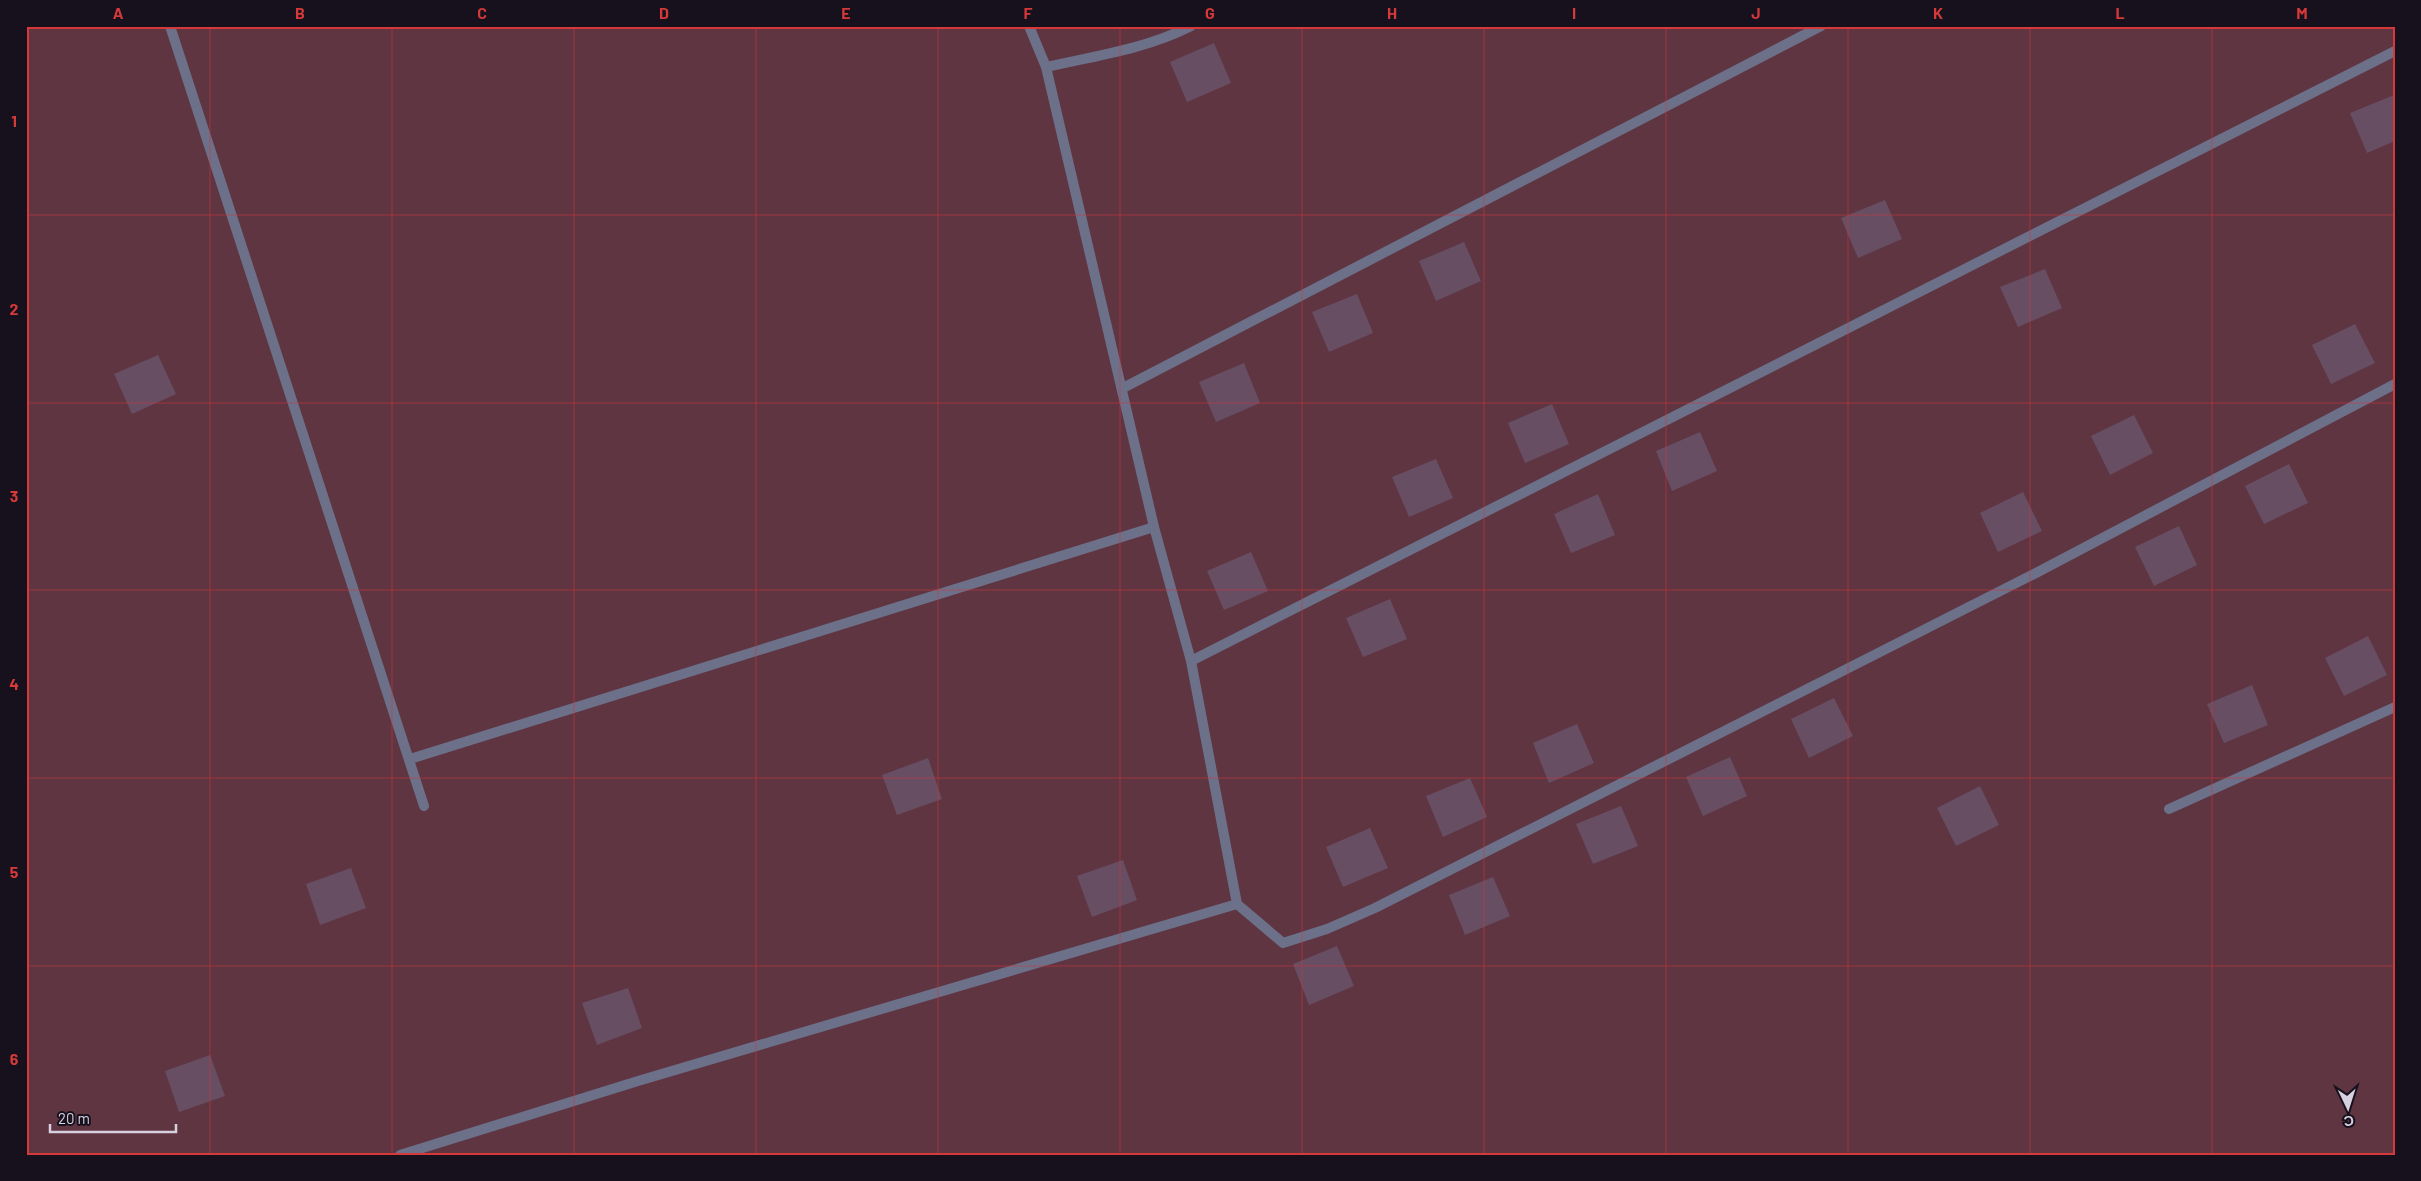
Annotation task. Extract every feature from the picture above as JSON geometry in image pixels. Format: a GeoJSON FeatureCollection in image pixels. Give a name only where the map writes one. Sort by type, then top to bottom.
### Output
{"type":"FeatureCollection","features":[{"type":"Feature","properties":{"kind":"street"},"geometry":{"type":"LineString","coordinates":[[170,26],[410,758],[424,806]]}},
{"type":"Feature","properties":{"kind":"street"},"geometry":{"type":"LineString","coordinates":[[1029,26],[1046,67],[1123,388],[1154,527],[1191,661],[1236,904],[1282,943],[1328,929],[1375,908],[2027,577],[2395,384]]}},
{"type":"Feature","properties":{"kind":"street"},"geometry":{"type":"LineString","coordinates":[[1046,67],[1138,48],[1174,35],[1191,26]]}},
{"type":"Feature","properties":{"kind":"street"},"geometry":{"type":"LineString","coordinates":[[1123,388],[1821,26]]}},
{"type":"Feature","properties":{"kind":"street"},"geometry":{"type":"LineString","coordinates":[[1191,661],[2395,51]]}},
{"type":"Feature","properties":{"kind":"street"},"geometry":{"type":"LineString","coordinates":[[410,758],[1154,527]]}},
{"type":"Feature","properties":{"kind":"street"},"geometry":{"type":"LineString","coordinates":[[2169,809],[2395,707]]}},
{"type":"Feature","properties":{"kind":"street"},"geometry":{"type":"LineString","coordinates":[[400,1155],[638,1081],[1236,904]]}},
{"type":"Feature","properties":{"kind":"shaded area"},"geometry":{"type":"Polygon","coordinates":[[[26,26],[2395,26],[2395,1155],[26,1155],[26,26]]]}},
{"type":"Feature","properties":{"kind":"building"},"geometry":{"type":"Polygon","coordinates":[[[1214,43],[1231,83],[1187,102],[1170,62],[1214,43]]]}},
{"type":"Feature","properties":{"kind":"building"},"geometry":{"type":"Polygon","coordinates":[[[2394,95],[2395,141],[2367,153],[2350,113],[2394,95]]]}},
{"type":"Feature","properties":{"kind":"building"},"geometry":{"type":"Polygon","coordinates":[[[1885,200],[1902,239],[1858,258],[1841,218],[1885,200]]]}},
{"type":"Feature","properties":{"kind":"building"},"geometry":{"type":"Polygon","coordinates":[[[1464,242],[1481,281],[1436,301],[1419,261],[1464,242]]]}},
{"type":"Feature","properties":{"kind":"building"},"geometry":{"type":"Polygon","coordinates":[[[2045,269],[2062,308],[2018,327],[2000,287],[2045,269]]]}},
{"type":"Feature","properties":{"kind":"building"},"geometry":{"type":"Polygon","coordinates":[[[1357,294],[1373,333],[1329,352],[1312,312],[1357,294]]]}},
{"type":"Feature","properties":{"kind":"building"},"geometry":{"type":"Polygon","coordinates":[[[2355,324],[2375,363],[2331,384],[2312,345],[2355,324]]]}},
{"type":"Feature","properties":{"kind":"building"},"geometry":{"type":"Polygon","coordinates":[[[158,355],[176,394],[132,414],[114,374],[158,355]]]}},
{"type":"Feature","properties":{"kind":"building"},"geometry":{"type":"Polygon","coordinates":[[[1244,363],[1260,403],[1216,422],[1199,382],[1244,363]]]}},
{"type":"Feature","properties":{"kind":"building"},"geometry":{"type":"Polygon","coordinates":[[[1552,404],[1569,444],[1525,463],[1508,423],[1552,404]]]}},
{"type":"Feature","properties":{"kind":"building"},"geometry":{"type":"Polygon","coordinates":[[[2134,415],[2153,453],[2110,475],[2091,436],[2134,415]]]}},
{"type":"Feature","properties":{"kind":"building"},"geometry":{"type":"Polygon","coordinates":[[[1700,432],[1717,471],[1672,491],[1656,451],[1700,432]]]}},
{"type":"Feature","properties":{"kind":"building"},"geometry":{"type":"Polygon","coordinates":[[[1436,459],[1453,498],[1409,517],[1392,477],[1436,459]]]}},
{"type":"Feature","properties":{"kind":"building"},"geometry":{"type":"Polygon","coordinates":[[[2289,464],[2308,503],[2264,524],[2245,486],[2289,464]]]}},
{"type":"Feature","properties":{"kind":"building"},"geometry":{"type":"Polygon","coordinates":[[[2023,492],[2042,531],[1998,552],[1980,513],[2023,492]]]}},
{"type":"Feature","properties":{"kind":"building"},"geometry":{"type":"Polygon","coordinates":[[[1598,494],[1615,535],[1571,553],[1554,514],[1598,494]]]}},
{"type":"Feature","properties":{"kind":"building"},"geometry":{"type":"Polygon","coordinates":[[[2179,526],[2197,565],[2154,586],[2135,547],[2179,526]]]}},
{"type":"Feature","properties":{"kind":"building"},"geometry":{"type":"Polygon","coordinates":[[[1251,552],[1268,591],[1224,610],[1207,571],[1251,552]]]}},
{"type":"Feature","properties":{"kind":"building"},"geometry":{"type":"Polygon","coordinates":[[[1390,599],[1407,639],[1363,657],[1346,618],[1390,599]]]}},
{"type":"Feature","properties":{"kind":"building"},"geometry":{"type":"Polygon","coordinates":[[[2368,636],[2387,675],[2344,696],[2325,658],[2368,636]]]}},
{"type":"Feature","properties":{"kind":"building"},"geometry":{"type":"Polygon","coordinates":[[[2252,685],[2268,725],[2224,743],[2207,704],[2252,685]]]}},
{"type":"Feature","properties":{"kind":"building"},"geometry":{"type":"Polygon","coordinates":[[[1834,698],[1853,736],[1809,758],[1791,719],[1834,698]]]}},
{"type":"Feature","properties":{"kind":"building"},"geometry":{"type":"Polygon","coordinates":[[[1577,724],[1594,763],[1549,783],[1533,743],[1577,724]]]}},
{"type":"Feature","properties":{"kind":"building"},"geometry":{"type":"Polygon","coordinates":[[[1730,757],[1747,796],[1703,816],[1686,777],[1730,757]]]}},
{"type":"Feature","properties":{"kind":"building"},"geometry":{"type":"Polygon","coordinates":[[[928,758],[942,799],[897,815],[882,775],[928,758]]]}},
{"type":"Feature","properties":{"kind":"building"},"geometry":{"type":"Polygon","coordinates":[[[1470,778],[1487,817],[1443,837],[1426,796],[1470,778]]]}},
{"type":"Feature","properties":{"kind":"building"},"geometry":{"type":"Polygon","coordinates":[[[1980,786],[1999,825],[1956,846],[1937,808],[1980,786]]]}},
{"type":"Feature","properties":{"kind":"building"},"geometry":{"type":"Polygon","coordinates":[[[1621,806],[1638,846],[1593,864],[1576,824],[1621,806]]]}},
{"type":"Feature","properties":{"kind":"building"},"geometry":{"type":"Polygon","coordinates":[[[1370,828],[1388,868],[1343,887],[1326,847],[1370,828]]]}},
{"type":"Feature","properties":{"kind":"building"},"geometry":{"type":"Polygon","coordinates":[[[1123,860],[1137,900],[1092,917],[1077,876],[1123,860]]]}},
{"type":"Feature","properties":{"kind":"building"},"geometry":{"type":"Polygon","coordinates":[[[351,868],[366,908],[320,925],[306,884],[351,868]]]}},
{"type":"Feature","properties":{"kind":"building"},"geometry":{"type":"Polygon","coordinates":[[[1493,877],[1510,916],[1465,935],[1449,895],[1493,877]]]}},
{"type":"Feature","properties":{"kind":"building"},"geometry":{"type":"Polygon","coordinates":[[[1337,946],[1354,986],[1309,1005],[1293,964],[1337,946]]]}},
{"type":"Feature","properties":{"kind":"building"},"geometry":{"type":"Polygon","coordinates":[[[628,988],[642,1028],[597,1045],[582,1003],[628,988]]]}},
{"type":"Feature","properties":{"kind":"building"},"geometry":{"type":"Polygon","coordinates":[[[210,1055],[225,1096],[179,1112],[165,1071],[210,1055]]]}}]}
